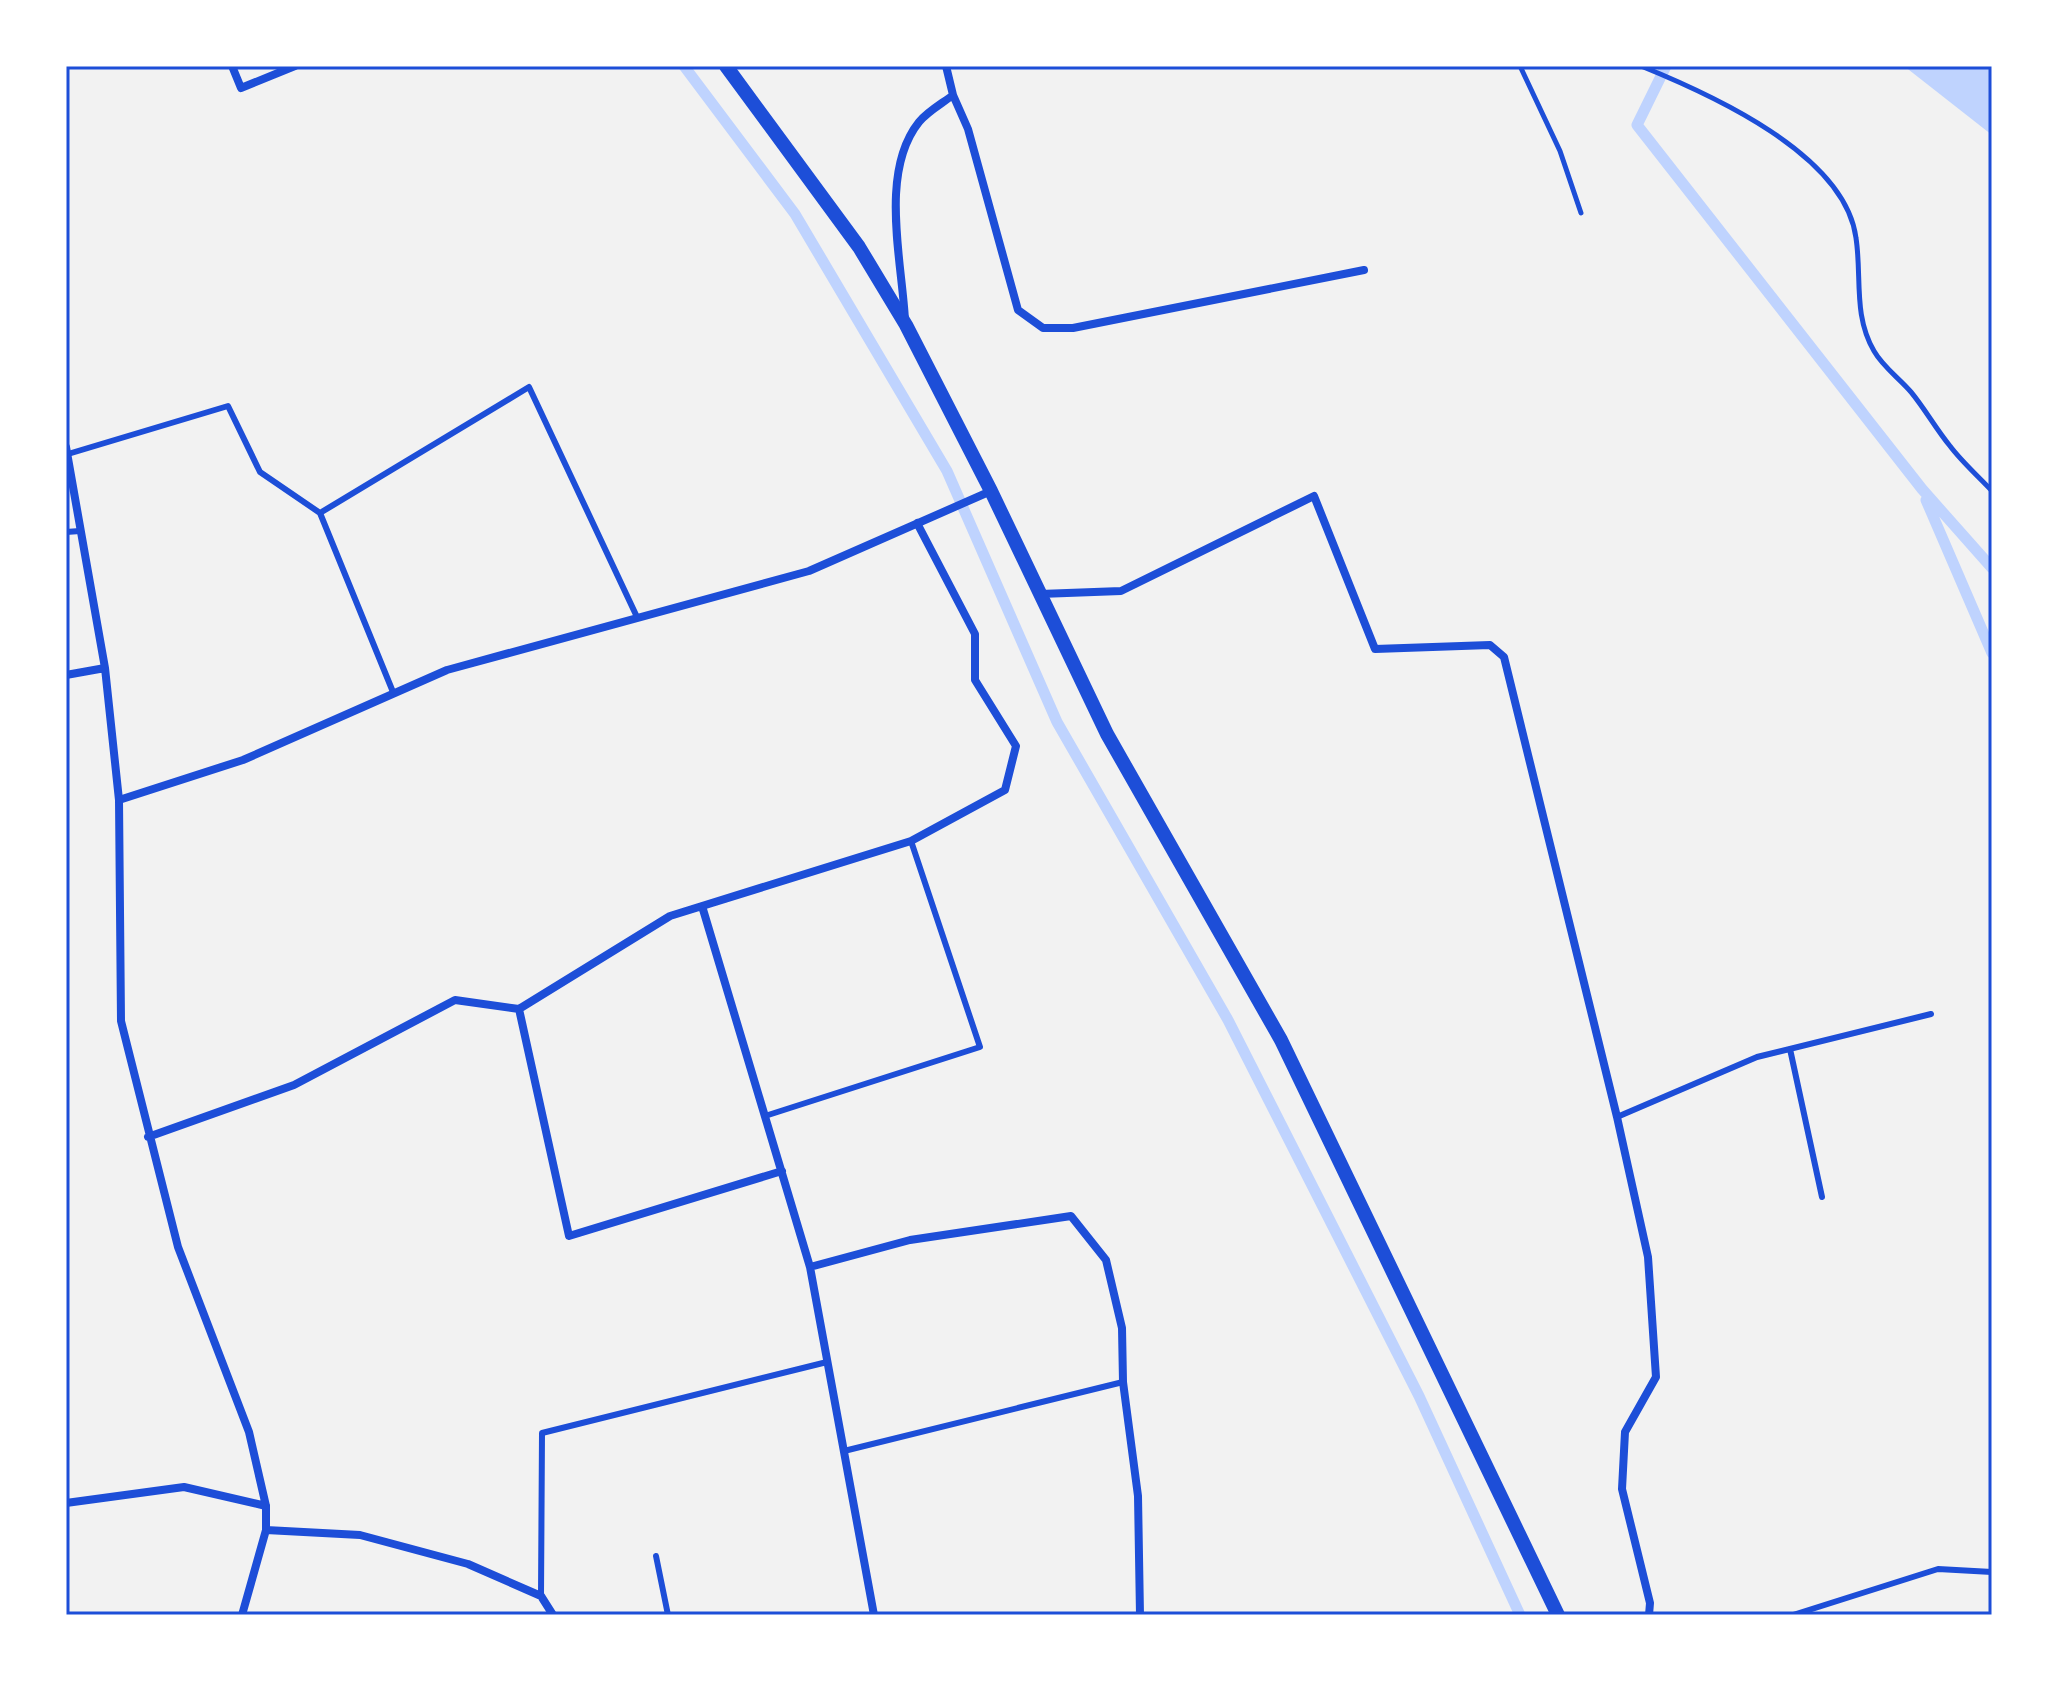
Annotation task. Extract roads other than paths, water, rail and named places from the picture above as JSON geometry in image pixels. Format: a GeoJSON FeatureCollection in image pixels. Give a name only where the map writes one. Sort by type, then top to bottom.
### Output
{"type":"FeatureCollection","features":[{"type":"Feature","properties":{"kind":"street"},"geometry":{"type":"LineString","coordinates":[[232,66],[241,88],[295,66]]}},
{"type":"Feature","properties":{"kind":"street"},"geometry":{"type":"LineString","coordinates":[[726,66],[859,247],[906,325],[991,491],[1107,734],[1281,1040],[1558,1615]]}},
{"type":"Feature","properties":{"kind":"street"},"geometry":{"type":"LineString","coordinates":[[946,66],[953,95],[968,129],[1018,310],[1043,328],[1073,328],[1364,270]]}},
{"type":"Feature","properties":{"kind":"street"},"geometry":{"type":"LineString","coordinates":[[906,325],[894,198],[903,151],[920,121],[953,95]]}},
{"type":"Feature","properties":{"kind":"street"},"geometry":{"type":"LineString","coordinates":[[67,450],[105,668],[119,800],[121,1021],[178,1247],[249,1432],[266,1506],[266,1530],[242,1615]]}},
{"type":"Feature","properties":{"kind":"street"},"geometry":{"type":"LineString","coordinates":[[119,800],[243,760],[447,670],[809,571],[991,491]]}},
{"type":"Feature","properties":{"kind":"street"},"geometry":{"type":"LineString","coordinates":[[1040,594],[1121,591],[1314,496],[1375,649],[1490,645],[1504,657],[1617,1117],[1648,1257],[1656,1377],[1625,1432],[1622,1489],[1650,1603],[1649,1615]]}},
{"type":"Feature","properties":{"kind":"street"},"geometry":{"type":"LineString","coordinates":[[148,1137],[294,1085],[455,1000],[519,1009],[670,916],[911,841],[1005,790],[1016,746],[975,680],[975,634],[917,523]]}},
{"type":"Feature","properties":{"kind":"street"},"geometry":{"type":"LineString","coordinates":[[66,675],[105,668]]}},
{"type":"Feature","properties":{"kind":"street"},"geometry":{"type":"LineString","coordinates":[[702,906],[810,1267],[874,1615]]}},
{"type":"Feature","properties":{"kind":"street"},"geometry":{"type":"LineString","coordinates":[[519,1009],[569,1236],[782,1171]]}},
{"type":"Feature","properties":{"kind":"street"},"geometry":{"type":"LineString","coordinates":[[810,1267],[910,1240],[1071,1216],[1106,1260],[1122,1328],[1123,1382],[1138,1496],[1140,1615]]}},
{"type":"Feature","properties":{"kind":"street"},"geometry":{"type":"LineString","coordinates":[[66,1503],[184,1487],[266,1506]]}},
{"type":"Feature","properties":{"kind":"street"},"geometry":{"type":"LineString","coordinates":[[266,1530],[360,1535],[468,1564],[541,1596],[553,1615]]}},
{"type":"Feature","properties":{"kind":"lane"},"geometry":{"type":"LineString","coordinates":[[320,513],[529,387],[637,617]]}},
{"type":"Feature","properties":{"kind":"lane"},"geometry":{"type":"LineString","coordinates":[[67,450],[228,406],[260,472],[320,513],[393,692]]}},
{"type":"Feature","properties":{"kind":"lane"},"geometry":{"type":"LineString","coordinates":[[66,532],[80,531]]}},
{"type":"Feature","properties":{"kind":"lane"},"geometry":{"type":"LineString","coordinates":[[765,1116],[980,1047],[911,841]]}},
{"type":"Feature","properties":{"kind":"lane"},"geometry":{"type":"LineString","coordinates":[[1617,1117],[1757,1057],[1931,1014]]}},
{"type":"Feature","properties":{"kind":"lane"},"geometry":{"type":"LineString","coordinates":[[1790,1049],[1822,1197]]}},
{"type":"Feature","properties":{"kind":"lane"},"geometry":{"type":"LineString","coordinates":[[541,1596],[542,1433],[827,1362]]}},
{"type":"Feature","properties":{"kind":"lane"},"geometry":{"type":"LineString","coordinates":[[844,1451],[1123,1382]]}},
{"type":"Feature","properties":{"kind":"lane"},"geometry":{"type":"LineString","coordinates":[[656,1556],[668,1615]]}},
{"type":"Feature","properties":{"kind":"lane"},"geometry":{"type":"LineString","coordinates":[[1793,1615],[1938,1569],[1992,1572]]}},
{"type":"Feature","properties":{"kind":"water"},"geometry":{"type":"Polygon","coordinates":[[[1904,66],[1992,66],[1992,135],[1904,66]]]}},
{"type":"Feature","properties":{"kind":"waterway"},"geometry":{"type":"LineString","coordinates":[[684,66],[795,214],[947,471],[1057,722],[1228,1020],[1419,1396],[1520,1615]]}},
{"type":"Feature","properties":{"kind":"waterway"},"geometry":{"type":"LineString","coordinates":[[1666,66],[1637,125],[1922,489],[1992,568]]}},
{"type":"Feature","properties":{"kind":"waterway"},"geometry":{"type":"LineString","coordinates":[[1926,500],[1992,653]]}}]}
